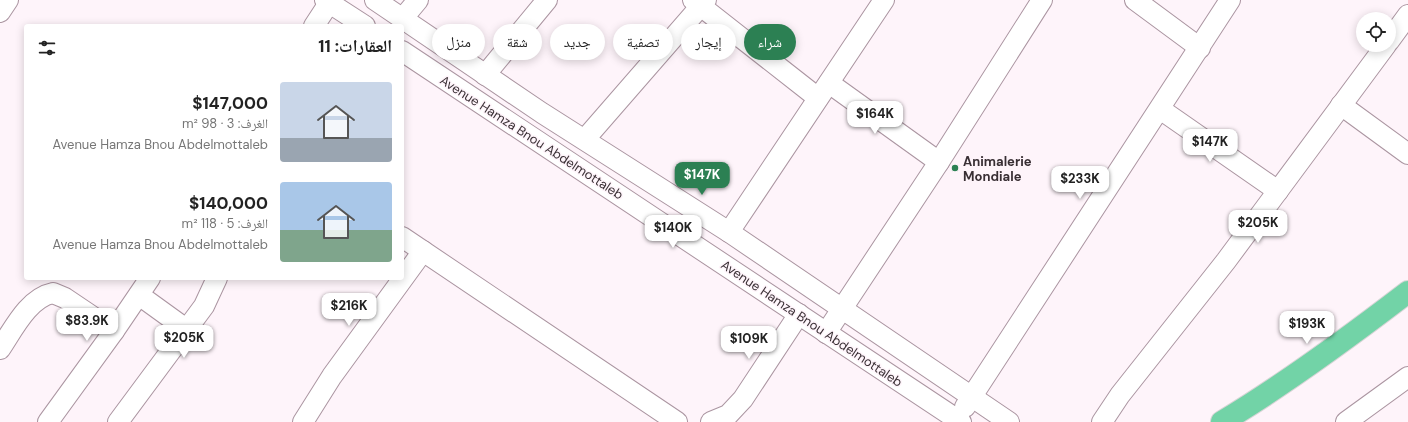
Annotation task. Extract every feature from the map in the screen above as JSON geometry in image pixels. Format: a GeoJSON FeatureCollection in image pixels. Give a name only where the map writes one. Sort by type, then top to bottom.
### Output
{"type":"FeatureCollection","features":[{"type":"Feature","properties":{"kind":"main road"},"geometry":{"type":"LineString","coordinates":[[1222,422],[1257,401],[1343,341],[1408,292]]}},
{"type":"Feature","properties":{"kind":"street"},"geometry":{"type":"LineString","coordinates":[[0,12],[8,0]]}},
{"type":"Feature","properties":{"kind":"street"},"geometry":{"type":"LineString","coordinates":[[315,24],[329,1],[358,24],[371,0]]}},
{"type":"Feature","properties":{"kind":"street"},"geometry":{"type":"LineString","coordinates":[[375,0],[485,75],[729,232],[972,396],[1008,422]]}},
{"type":"Feature","properties":{"kind":"street"},"geometry":{"type":"LineString","coordinates":[[403,18],[418,0]]}},
{"type":"Feature","properties":{"kind":"street"},"geometry":{"type":"LineString","coordinates":[[485,75],[547,0]]}},
{"type":"Feature","properties":{"kind":"street"},"geometry":{"type":"LineString","coordinates":[[729,232],[884,0]]}},
{"type":"Feature","properties":{"kind":"street"},"geometry":{"type":"LineString","coordinates":[[826,333],[841,308],[939,162],[1042,0]]}},
{"type":"Feature","properties":{"kind":"street"},"geometry":{"type":"LineString","coordinates":[[1135,0],[1200,48]]}},
{"type":"Feature","properties":{"kind":"street"},"geometry":{"type":"LineString","coordinates":[[959,420],[972,396],[1230,0]]}},
{"type":"Feature","properties":{"kind":"street"},"geometry":{"type":"LineString","coordinates":[[585,139],[700,2],[824,90],[939,162]]}},
{"type":"Feature","properties":{"kind":"street"},"geometry":{"type":"LineString","coordinates":[[1396,31],[1408,15]]}},
{"type":"Feature","properties":{"kind":"street","name":"Avenue Hamza Bnou Abdelmottaleb"},"geometry":{"type":"LineString","coordinates":[[404,52],[959,420]]}},
{"type":"Feature","properties":{"kind":"street"},"geometry":{"type":"LineString","coordinates":[[1102,422],[1120,395],[1226,262],[1381,52]]}},
{"type":"Feature","properties":{"kind":"street"},"geometry":{"type":"LineString","coordinates":[[1341,105],[1408,154]]}},
{"type":"Feature","properties":{"kind":"street"},"geometry":{"type":"LineString","coordinates":[[1160,109],[1278,191]]}},
{"type":"Feature","properties":{"kind":"street"},"geometry":{"type":"LineString","coordinates":[[404,238],[677,422]]}},
{"type":"Feature","properties":{"kind":"street"},"geometry":{"type":"LineString","coordinates":[[404,278],[424,251]]}},
{"type":"Feature","properties":{"kind":"street"},"geometry":{"type":"LineString","coordinates":[[48,422],[149,280]]}},
{"type":"Feature","properties":{"kind":"street"},"geometry":{"type":"LineString","coordinates":[[118,422],[204,306],[216,280]]}},
{"type":"Feature","properties":{"kind":"street"},"geometry":{"type":"LineString","coordinates":[[303,422],[332,376],[403,280]]}},
{"type":"Feature","properties":{"kind":"street"},"geometry":{"type":"LineString","coordinates":[[0,349],[38,298],[52,293],[65,298],[114,331]]}},
{"type":"Feature","properties":{"kind":"street"},"geometry":{"type":"LineString","coordinates":[[139,295],[186,330]]}},
{"type":"Feature","properties":{"kind":"street"},"geometry":{"type":"LineString","coordinates":[[711,422],[728,415],[743,398],[799,314]]}},
{"type":"Feature","properties":{"kind":"street"},"geometry":{"type":"LineString","coordinates":[[1346,422],[1408,377]]}},
{"type":"Feature","properties":{"kind":"place","name":"Animalerie Mondiale"},"geometry":{"type":"Point","coordinates":[955,168]}}]}
